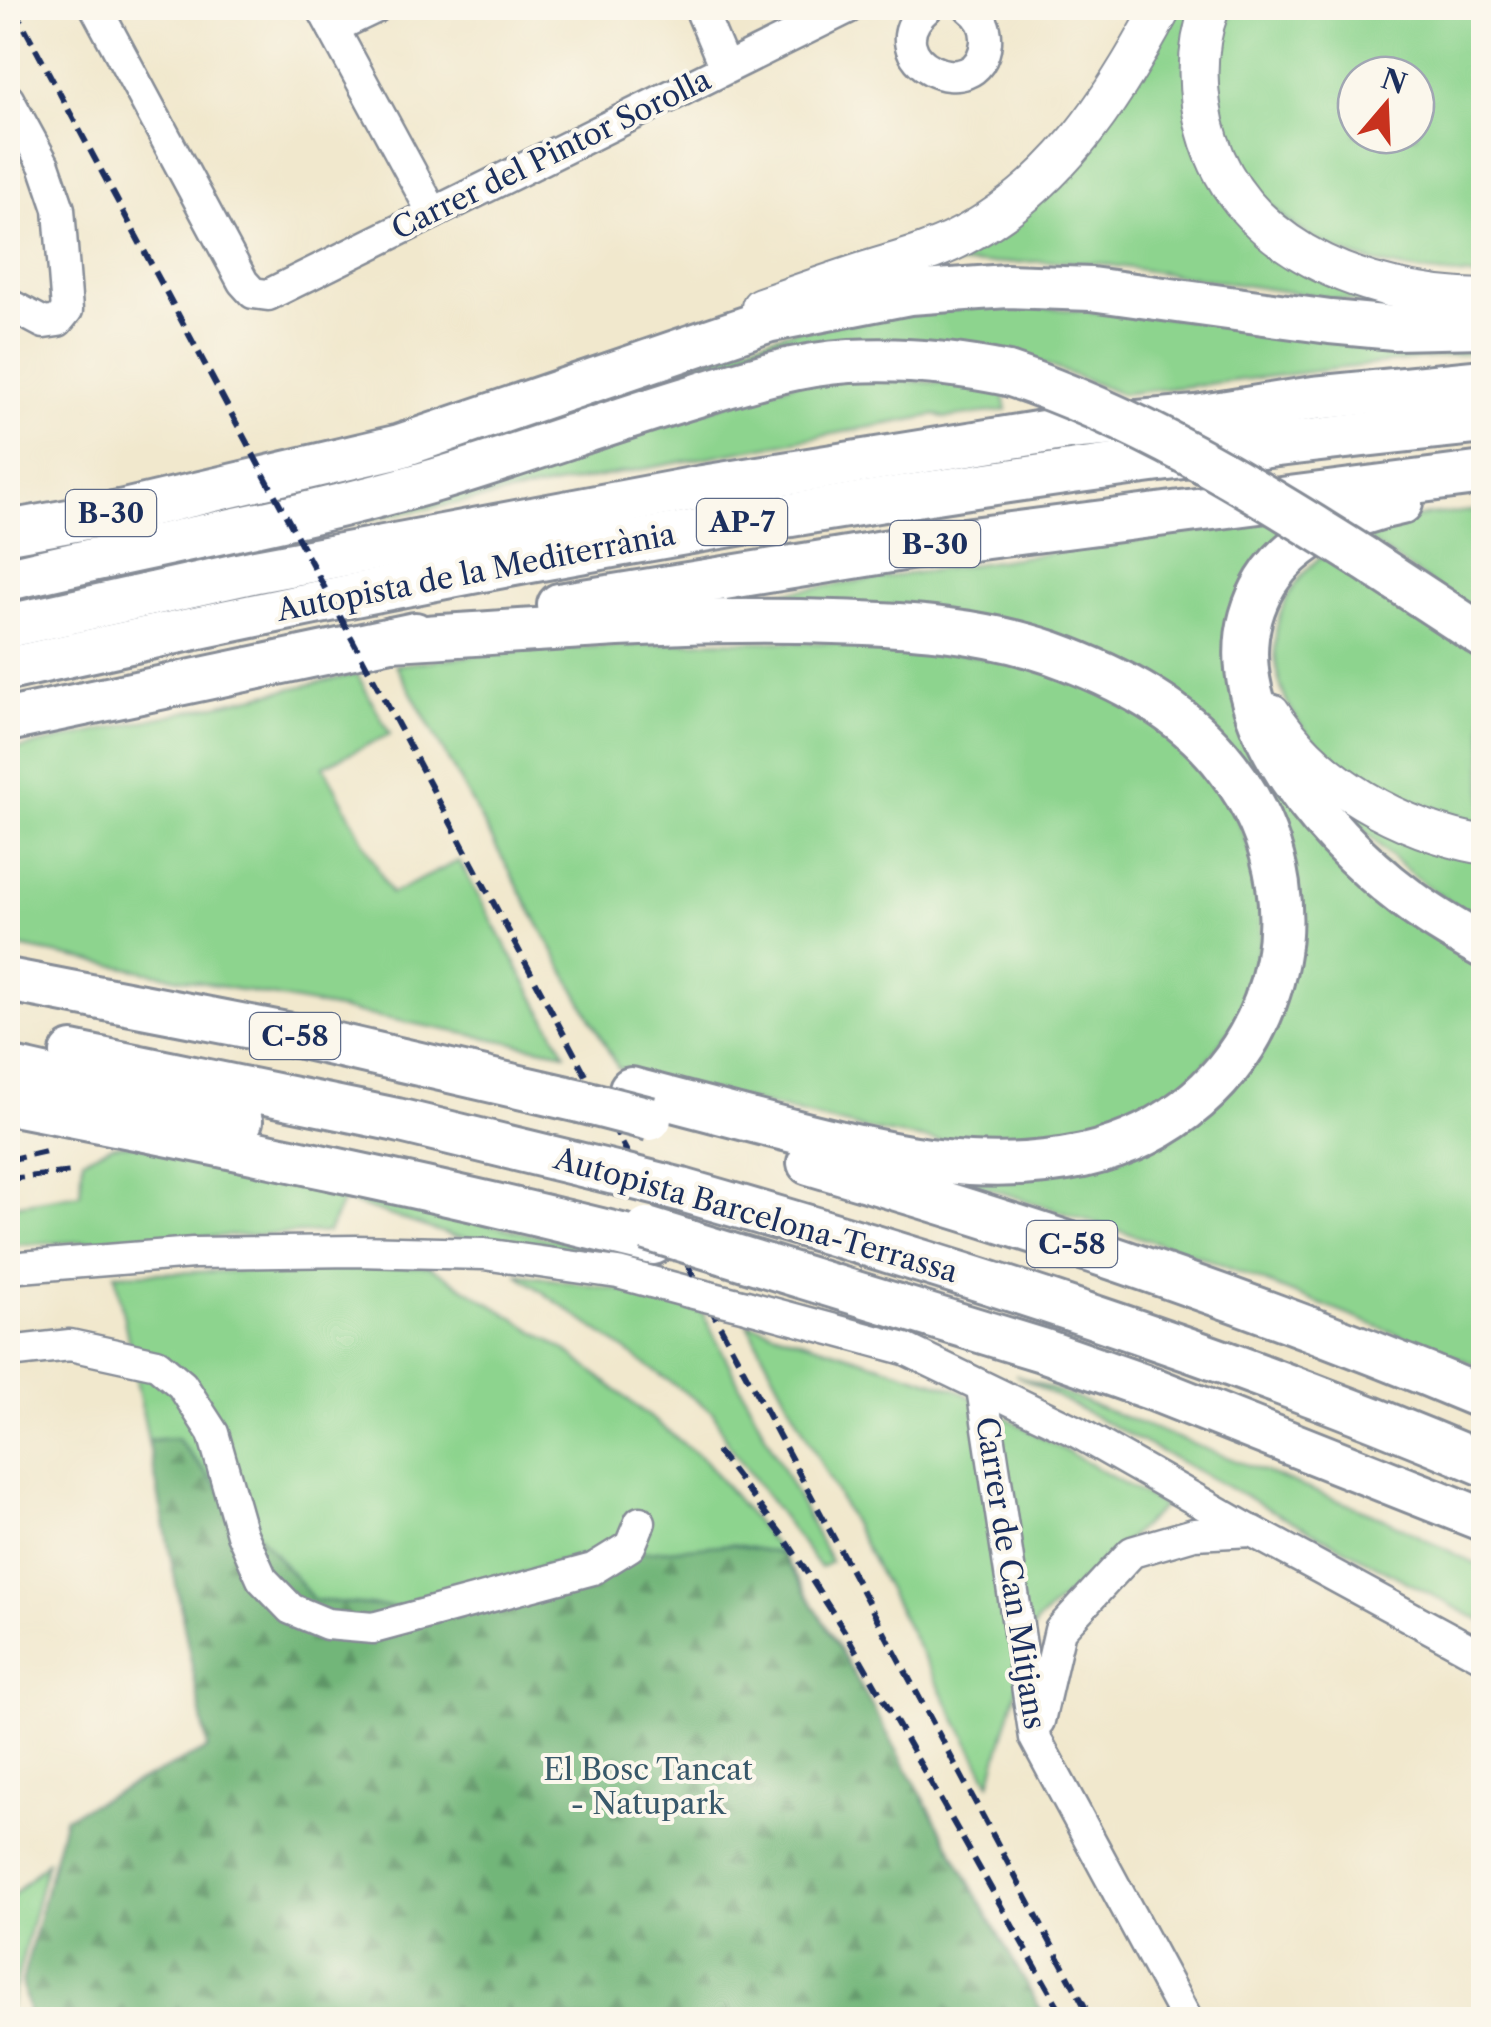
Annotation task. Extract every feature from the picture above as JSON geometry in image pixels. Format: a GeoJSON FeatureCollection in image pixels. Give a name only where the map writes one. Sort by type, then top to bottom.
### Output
{"type":"FeatureCollection","features":[{"type":"Feature","properties":{"kind":"highway","name":"B-30"},"geometry":{"type":"LineString","coordinates":[[8,532],[124,511],[400,446],[767,321],[868,300],[1006,286],[1091,288],[1330,322],[1394,328],[1484,326]]}},
{"type":"Feature","properties":{"kind":"highway"},"geometry":{"type":"LineString","coordinates":[[8,579],[253,528],[436,480],[626,417],[784,371],[846,361],[903,360],[955,363],[1008,374],[1123,419],[1224,473],[1484,637]]}},
{"type":"Feature","properties":{"kind":"highway","name":"Autopista de la Mediterrània"},"geometry":{"type":"LineString","coordinates":[[8,626],[256,571],[722,484],[1068,428],[1484,381]]}},
{"type":"Feature","properties":{"kind":"highway","name":"Autopista de la Mediterrània"},"geometry":{"type":"LineString","coordinates":[[8,669],[278,609],[717,525],[1070,471],[1484,422]]}},
{"type":"Feature","properties":{"kind":"highway","name":"B-30"},"geometry":{"type":"LineString","coordinates":[[8,720],[553,606],[933,544],[1484,473]]}},
{"type":"Feature","properties":{"kind":"highway"},"geometry":{"type":"LineString","coordinates":[[1484,486],[1376,508],[1343,520],[1307,542],[1272,573],[1260,593],[1247,633],[1245,663],[1268,739],[1308,799],[1373,870],[1430,915],[1484,947]]}},
{"type":"Feature","properties":{"kind":"highway"},"geometry":{"type":"LineString","coordinates":[[8,520],[214,488]]}},
{"type":"Feature","properties":{"kind":"highway"},"geometry":{"type":"LineString","coordinates":[[391,639],[767,620],[928,627],[1004,639],[1106,675],[1188,725],[1230,770],[1272,851],[1282,908],[1281,938],[1275,972],[1256,1026],[1224,1074],[1198,1099],[1172,1120],[1116,1146],[1050,1161],[954,1165],[641,1104]]}},
{"type":"Feature","properties":{"kind":"highway","name":"Autopista Barcelona-Terrassa"},"geometry":{"type":"LineString","coordinates":[[8,980],[574,1087],[641,1104],[1019,1226],[1319,1332],[1484,1398]]}},
{"type":"Feature","properties":{"kind":"highway","name":"Autopista Barcelona-Terrassa"},"geometry":{"type":"LineString","coordinates":[[8,1041],[271,1092],[682,1190],[1068,1307],[1268,1378],[1484,1464]]}},
{"type":"Feature","properties":{"kind":"highway"},"geometry":{"type":"LineString","coordinates":[[8,1068],[206,1112],[812,1280],[1042,1350],[1256,1428],[1484,1520]]}},
{"type":"Feature","properties":{"kind":"highway"},"geometry":{"type":"LineString","coordinates":[[8,1103],[300,1160],[650,1236]]}},
{"type":"Feature","properties":{"kind":"main road"},"geometry":{"type":"LineString","coordinates":[[553,395],[604,363],[954,241],[989,222],[1018,202],[1067,155],[1115,91],[1162,8]]}},
{"type":"Feature","properties":{"kind":"main road"},"geometry":{"type":"LineString","coordinates":[[1210,8],[1198,52],[1202,118],[1210,150],[1243,206],[1266,228],[1328,267],[1396,289],[1484,299]]}},
{"type":"Feature","properties":{"kind":"main road"},"geometry":{"type":"LineString","coordinates":[[1247,633],[1250,664],[1259,689],[1270,713],[1299,752],[1368,803],[1484,845]]}},
{"type":"Feature","properties":{"kind":"main road"},"geometry":{"type":"LineString","coordinates":[[1256,1428],[1484,1538]]}},
{"type":"Feature","properties":{"kind":"street","name":"Carrer del Pintor Sorolla"},"geometry":{"type":"LineString","coordinates":[[96,8],[243,282],[253,293],[268,295],[848,8]]}},
{"type":"Feature","properties":{"kind":"street"},"geometry":{"type":"LineString","coordinates":[[375,8],[328,18],[433,213]]}},
{"type":"Feature","properties":{"kind":"street"},"geometry":{"type":"LineString","coordinates":[[700,8],[725,68]]}},
{"type":"Feature","properties":{"kind":"street"},"geometry":{"type":"LineString","coordinates":[[912,14],[911,45],[918,61],[932,73],[948,77],[966,72],[979,62],[986,45],[986,28],[976,9]]}},
{"type":"Feature","properties":{"kind":"street"},"geometry":{"type":"LineString","coordinates":[[8,99],[44,165],[59,209],[67,310],[58,321],[44,323],[8,304]]}},
{"type":"Feature","properties":{"kind":"street"},"geometry":{"type":"LineString","coordinates":[[8,1268],[193,1254],[356,1250],[484,1254],[618,1273],[746,1306],[905,1349],[1077,1432],[1484,1657]]}},
{"type":"Feature","properties":{"kind":"street"},"geometry":{"type":"LineString","coordinates":[[8,1352],[70,1345],[157,1364],[182,1384],[213,1433],[242,1534],[262,1579],[291,1609],[326,1624],[373,1628],[592,1569],[630,1546],[640,1522]]}},
{"type":"Feature","properties":{"kind":"street","name":"Carrer de Can Mitjans"},"geometry":{"type":"LineString","coordinates":[[982,1388],[1035,1738],[1188,2020]]}},
{"type":"Feature","properties":{"kind":"street"},"geometry":{"type":"LineString","coordinates":[[1035,1738],[1060,1630],[1132,1552],[1194,1534],[1252,1531]]}},
{"type":"Feature","properties":{"kind":"green space"},"geometry":{"type":"Polygon","coordinates":[[[1176,8],[1199,8],[1193,134],[1363,294],[1362,303],[1103,264],[1056,261],[947,265],[943,259],[1176,8]]]}},
{"type":"Feature","properties":{"kind":"green space"},"geometry":{"type":"Polygon","coordinates":[[[1234,8],[1483,8],[1483,277],[1407,269],[1362,259],[1323,243],[1289,221],[1261,194],[1239,162],[1224,126],[1218,88],[1221,48],[1234,8]]]}},
{"type":"Feature","properties":{"kind":"green space"},"geometry":{"type":"Polygon","coordinates":[[[995,304],[1483,340],[1483,352],[1121,394],[996,350],[943,341],[894,341],[307,492],[304,484],[804,327],[995,304]]]}},
{"type":"Feature","properties":{"kind":"green space"},"geometry":{"type":"Polygon","coordinates":[[[815,376],[1002,386],[1007,410],[946,418],[936,415],[323,528],[815,376]]]}},
{"type":"Feature","properties":{"kind":"green space"},"geometry":{"type":"Polygon","coordinates":[[[1483,510],[1483,619],[1359,534],[1427,515],[1483,510]]]}},
{"type":"Feature","properties":{"kind":"green space"},"geometry":{"type":"Polygon","coordinates":[[[1272,520],[1290,532],[1240,713],[1483,965],[1483,1368],[1201,1257],[969,1182],[1171,1140],[1299,905],[1149,684],[734,605],[733,600],[1272,520]]]}},
{"type":"Feature","properties":{"kind":"green space"},"geometry":{"type":"Polygon","coordinates":[[[1326,552],[1483,654],[1483,824],[1413,801],[1345,766],[1316,743],[1294,715],[1279,682],[1276,629],[1290,592],[1326,552]]]}},
{"type":"Feature","properties":{"kind":"green space"},"geometry":{"type":"Polygon","coordinates":[[[718,641],[853,643],[932,649],[1006,661],[1057,674],[1103,693],[1175,737],[1229,798],[1258,868],[1262,938],[1242,1014],[1202,1068],[1144,1114],[1100,1132],[1041,1145],[968,1146],[864,1129],[618,1068],[396,665],[520,650],[718,641]]]}},
{"type":"Feature","properties":{"kind":"green space"},"geometry":{"type":"Polygon","coordinates":[[[357,674],[390,734],[324,766],[391,894],[459,861],[565,1053],[8,945],[8,751],[357,674]]]}},
{"type":"Feature","properties":{"kind":"green space"},"geometry":{"type":"Polygon","coordinates":[[[1332,795],[1483,857],[1483,923],[1402,866],[1332,795]]]}},
{"type":"Feature","properties":{"kind":"green space"},"geometry":{"type":"Polygon","coordinates":[[[135,1144],[636,1258],[453,1236],[343,1200],[328,1232],[8,1245],[8,1206],[80,1194],[83,1159],[113,1145],[135,1144]]]}},
{"type":"Feature","properties":{"kind":"green space"},"geometry":{"type":"Polygon","coordinates":[[[429,1266],[568,1352],[705,1461],[782,1554],[731,1544],[400,1608],[314,1600],[177,1438],[148,1440],[115,1274],[429,1266]]]}},
{"type":"Feature","properties":{"kind":"green space"},"geometry":{"type":"Polygon","coordinates":[[[517,1274],[634,1292],[702,1312],[831,1562],[820,1568],[727,1442],[713,1412],[517,1274]]]}},
{"type":"Feature","properties":{"kind":"green space"},"geometry":{"type":"Polygon","coordinates":[[[747,1323],[956,1389],[1164,1506],[1035,1624],[990,1783],[747,1323]]]}},
{"type":"Feature","properties":{"kind":"green space"},"geometry":{"type":"Polygon","coordinates":[[[1016,1375],[1383,1518],[1483,1568],[1483,1622],[1016,1375]]]}},
{"type":"Feature","properties":{"kind":"green space","name":"El Bosc Tancat - Natupark"},"geometry":{"type":"Polygon","coordinates":[[[176,1438],[314,1600],[400,1608],[571,1559],[731,1544],[782,1554],[884,1727],[1046,2019],[30,2020],[22,1982],[65,1817],[208,1749],[148,1440],[176,1438]]]}},
{"type":"Feature","properties":{"kind":"green space"},"geometry":{"type":"Polygon","coordinates":[[[47,1862],[8,2015],[8,1900],[47,1862]]]}},
{"type":"Feature","properties":{"kind":"railway"},"geometry":{"type":"LineString","coordinates":[[14,8],[1092,2020]]}},
{"type":"Feature","properties":{"kind":"railway"},"geometry":{"type":"LineString","coordinates":[[8,1160],[46,1151]]}},
{"type":"Feature","properties":{"kind":"railway"},"geometry":{"type":"LineString","coordinates":[[8,1179],[72,1172]]}},
{"type":"Feature","properties":{"kind":"railway"},"geometry":{"type":"LineString","coordinates":[[717,1451],[786,1540],[845,1632],[1066,2020]]}}]}
